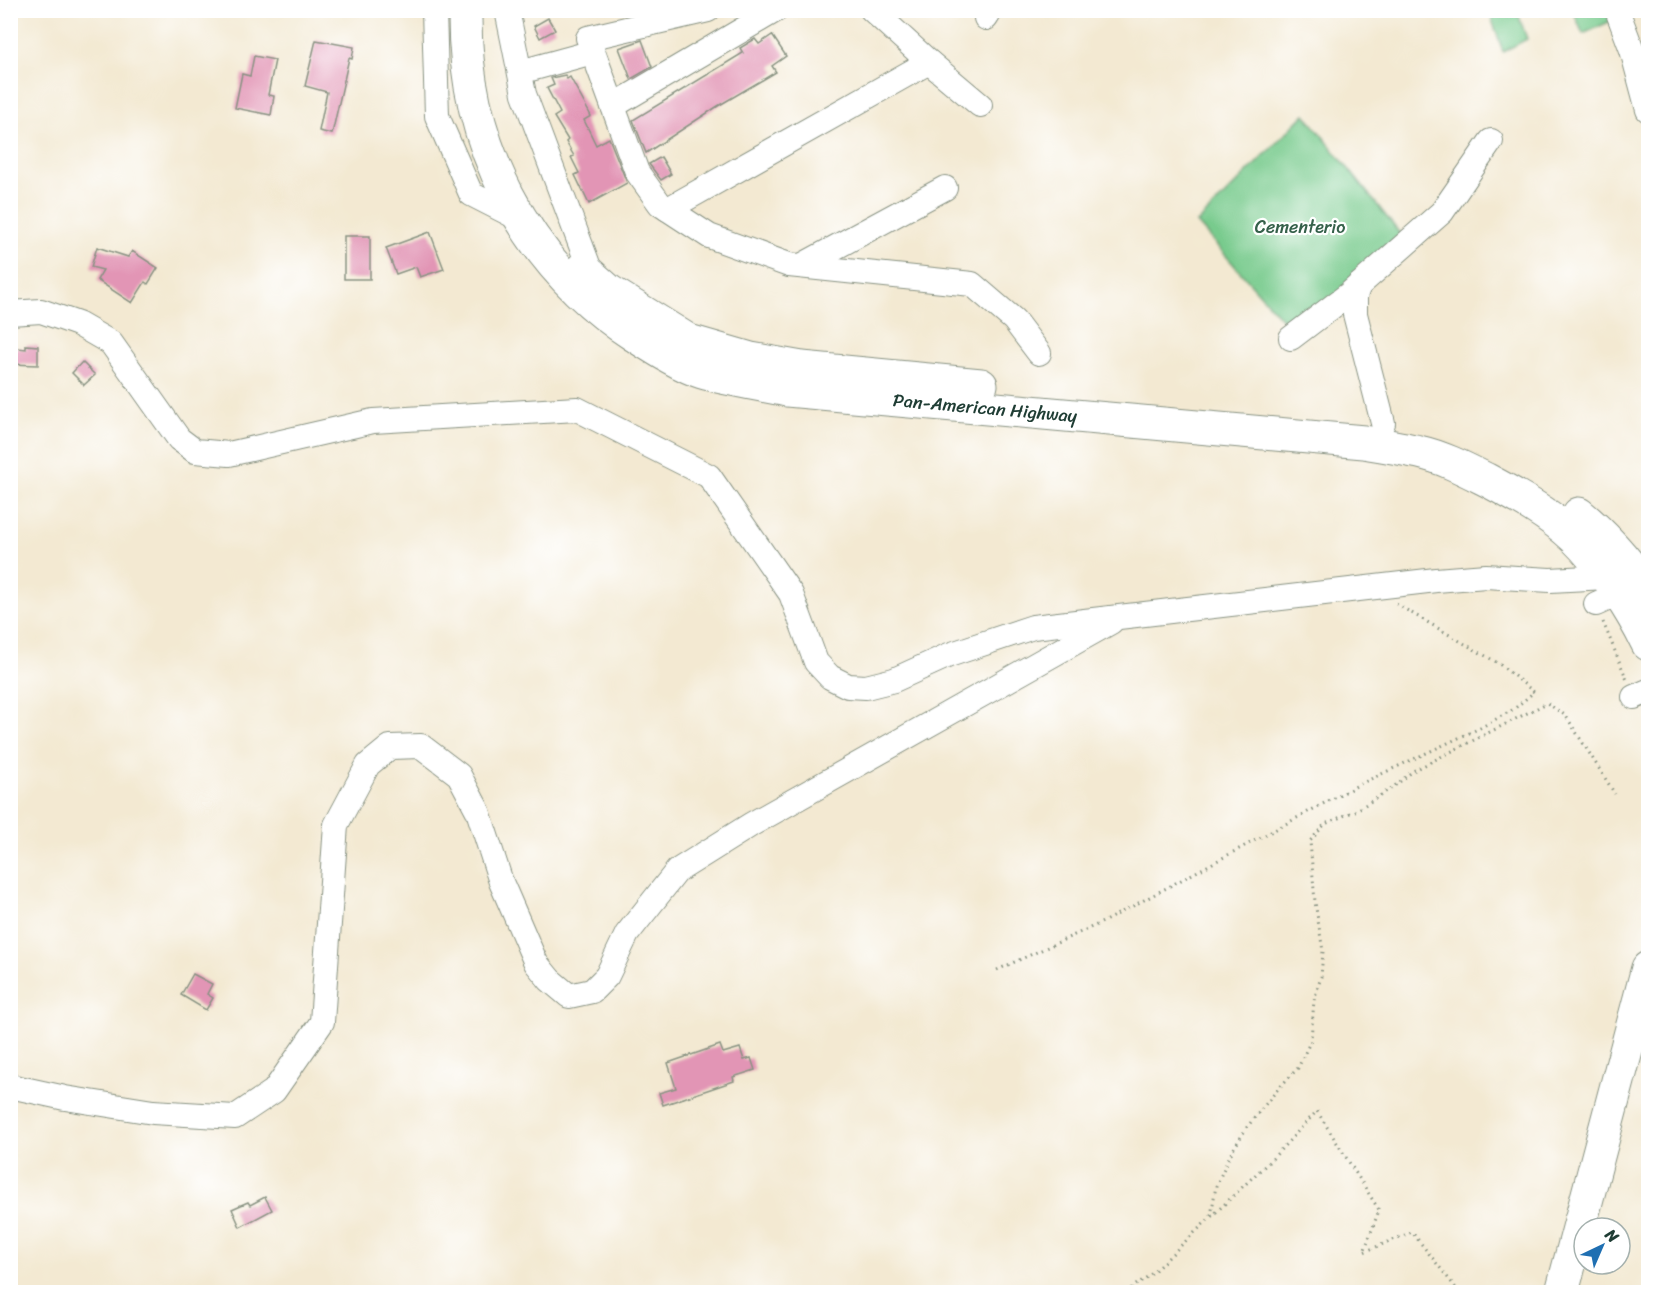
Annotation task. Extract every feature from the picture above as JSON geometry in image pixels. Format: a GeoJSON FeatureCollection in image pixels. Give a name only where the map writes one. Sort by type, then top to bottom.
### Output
{"type":"FeatureCollection","features":[{"type":"Feature","properties":{"kind":"highway","name":"Pan-American Highway"},"geometry":{"type":"LineString","coordinates":[[465,10],[470,84],[482,135],[497,174],[520,219],[570,283],[606,317],[650,346],[701,372],[787,390],[1364,442],[1420,452],[1478,475],[1559,525],[1618,586],[1648,637]]}},
{"type":"Feature","properties":{"kind":"highway","name":"Pan-American Highway"},"geometry":{"type":"LineString","coordinates":[[487,10],[484,32],[486,81],[513,162],[533,205],[567,253],[609,291],[689,341],[751,359],[814,369],[1383,423],[1409,428],[1489,457],[1532,482],[1580,515],[1596,528],[1632,567],[1618,586]]}},
{"type":"Feature","properties":{"kind":"highway"},"geometry":{"type":"LineString","coordinates":[[1562,1293],[1648,968]]}},
{"type":"Feature","properties":{"kind":"highway"},"geometry":{"type":"LineString","coordinates":[[1599,1216],[1648,1037]]}},
{"type":"Feature","properties":{"kind":"highway"},"geometry":{"type":"LineString","coordinates":[[1579,1293],[1583,1276]]}},
{"type":"Feature","properties":{"kind":"street"},"geometry":{"type":"LineString","coordinates":[[434,10],[437,116],[471,194],[520,219]]}},
{"type":"Feature","properties":{"kind":"street"},"geometry":{"type":"LineString","coordinates":[[507,10],[524,94],[592,275]]}},
{"type":"Feature","properties":{"kind":"street"},"geometry":{"type":"LineString","coordinates":[[708,10],[588,38],[636,172],[660,204],[709,236],[789,265],[972,284],[1014,320],[1039,353]]}},
{"type":"Feature","properties":{"kind":"street"},"geometry":{"type":"LineString","coordinates":[[613,106],[776,10]]}},
{"type":"Feature","properties":{"kind":"street"},"geometry":{"type":"LineString","coordinates":[[872,10],[980,105]]}},
{"type":"Feature","properties":{"kind":"street"},"geometry":{"type":"LineString","coordinates":[[1617,10],[1632,50],[1648,110]]}},
{"type":"Feature","properties":{"kind":"street"},"geometry":{"type":"LineString","coordinates":[[520,72],[593,51]]}},
{"type":"Feature","properties":{"kind":"street"},"geometry":{"type":"LineString","coordinates":[[668,209],[929,62]]}},
{"type":"Feature","properties":{"kind":"street"},"geometry":{"type":"LineString","coordinates":[[1291,338],[1359,285],[1442,213],[1491,141]]}},
{"type":"Feature","properties":{"kind":"street"},"geometry":{"type":"LineString","coordinates":[[801,266],[945,188]]}},
{"type":"Feature","properties":{"kind":"street"},"geometry":{"type":"LineString","coordinates":[[1359,285],[1355,296],[1355,314],[1383,423]]}},
{"type":"Feature","properties":{"kind":"street"},"geometry":{"type":"LineString","coordinates":[[10,314],[41,310],[78,324],[111,344],[179,439],[195,451],[229,454],[373,421],[577,409],[709,476],[791,594],[816,662],[831,677],[848,686],[866,687],[894,680],[949,655],[1033,627],[1370,587],[1486,576],[1618,586]]}},
{"type":"Feature","properties":{"kind":"street"},"geometry":{"type":"LineString","coordinates":[[10,1086],[65,1098],[153,1112],[235,1118],[274,1091],[322,1022],[336,825],[368,765],[390,747],[421,746],[459,775],[478,811],[501,882],[536,963],[550,980],[569,996],[592,991],[607,976],[627,934],[677,871],[752,824],[1121,616]]}},
{"type":"Feature","properties":{"kind":"path"},"geometry":{"type":"LineString","coordinates":[[1618,586],[1641,694]]}},
{"type":"Feature","properties":{"kind":"path"},"geometry":{"type":"LineString","coordinates":[[997,969],[1103,922],[1360,784],[1480,728],[1514,709],[1534,692],[1498,663],[1370,587]]}},
{"type":"Feature","properties":{"kind":"path"},"geometry":{"type":"LineString","coordinates":[[1211,1216],[1216,1186],[1230,1155],[1247,1127],[1278,1089],[1299,1068],[1311,1040],[1314,1000],[1321,977],[1323,951],[1315,902],[1310,841],[1325,824],[1358,810],[1413,771],[1547,703],[1566,716],[1615,794]]}},
{"type":"Feature","properties":{"kind":"path"},"geometry":{"type":"LineString","coordinates":[[1126,1293],[1150,1275],[1273,1158],[1317,1111],[1379,1210],[1364,1252],[1412,1232],[1459,1293]]}},
{"type":"Feature","properties":{"kind":"green space"},"geometry":{"type":"Polygon","coordinates":[[[1489,11],[1517,11],[1527,39],[1503,52],[1489,11]]]}},
{"type":"Feature","properties":{"kind":"green space"},"geometry":{"type":"Polygon","coordinates":[[[1573,11],[1610,11],[1613,20],[1583,34],[1573,11]]]}},
{"type":"Feature","properties":{"kind":"green space","name":"Cementerio"},"geometry":{"type":"Polygon","coordinates":[[[1305,114],[1405,240],[1293,332],[1197,223],[1305,114]]]}},
{"type":"Feature","properties":{"kind":"building"},"geometry":{"type":"Polygon","coordinates":[[[548,18],[555,30],[540,38],[534,26],[548,18]]]}},
{"type":"Feature","properties":{"kind":"building"},"geometry":{"type":"Polygon","coordinates":[[[772,35],[786,56],[772,66],[776,72],[718,106],[646,153],[633,120],[743,53],[740,48],[755,39],[759,44],[772,35]]]}},
{"type":"Feature","properties":{"kind":"building"},"geometry":{"type":"Polygon","coordinates":[[[316,40],[354,47],[352,59],[349,58],[332,134],[319,131],[327,92],[305,86],[316,40]]]}},
{"type":"Feature","properties":{"kind":"building"},"geometry":{"type":"Polygon","coordinates":[[[642,40],[652,67],[631,79],[619,48],[642,40]]]}},
{"type":"Feature","properties":{"kind":"building"},"geometry":{"type":"Polygon","coordinates":[[[254,56],[275,60],[268,95],[274,96],[271,115],[235,108],[242,74],[250,76],[254,56]]]}},
{"type":"Feature","properties":{"kind":"building"},"geometry":{"type":"Polygon","coordinates":[[[565,75],[567,79],[570,77],[591,116],[584,120],[596,145],[609,138],[627,183],[589,204],[575,175],[579,173],[571,157],[574,156],[566,142],[568,140],[554,117],[560,113],[547,88],[554,85],[551,78],[565,75]]]}},
{"type":"Feature","properties":{"kind":"building"},"geometry":{"type":"Polygon","coordinates":[[[661,157],[671,174],[661,180],[649,164],[661,157]]]}},
{"type":"Feature","properties":{"kind":"building"},"geometry":{"type":"Polygon","coordinates":[[[430,232],[444,269],[420,277],[416,267],[396,274],[386,248],[430,232]]]}},
{"type":"Feature","properties":{"kind":"building"},"geometry":{"type":"Polygon","coordinates":[[[344,236],[370,236],[370,279],[344,279],[344,236]]]}},
{"type":"Feature","properties":{"kind":"building"},"geometry":{"type":"Polygon","coordinates":[[[97,247],[128,257],[132,251],[158,268],[148,284],[145,282],[132,303],[97,280],[103,270],[91,267],[97,247]]]}},
{"type":"Feature","properties":{"kind":"building"},"geometry":{"type":"Polygon","coordinates":[[[26,345],[38,346],[38,365],[10,364],[10,347],[26,349],[26,345]]]}},
{"type":"Feature","properties":{"kind":"building"},"geometry":{"type":"Polygon","coordinates":[[[82,362],[95,375],[84,385],[72,373],[82,362]]]}},
{"type":"Feature","properties":{"kind":"building"},"geometry":{"type":"Polygon","coordinates":[[[193,974],[212,984],[207,994],[213,998],[206,1010],[181,995],[193,974]]]}},
{"type":"Feature","properties":{"kind":"building"},"geometry":{"type":"Polygon","coordinates":[[[720,1045],[723,1053],[740,1048],[744,1060],[751,1058],[755,1070],[733,1077],[734,1081],[663,1105],[659,1093],[676,1088],[668,1063],[720,1045]]]}},
{"type":"Feature","properties":{"kind":"building"},"geometry":{"type":"Polygon","coordinates":[[[265,1197],[272,1210],[240,1227],[232,1209],[248,1202],[250,1205],[265,1197]]]}}]}
